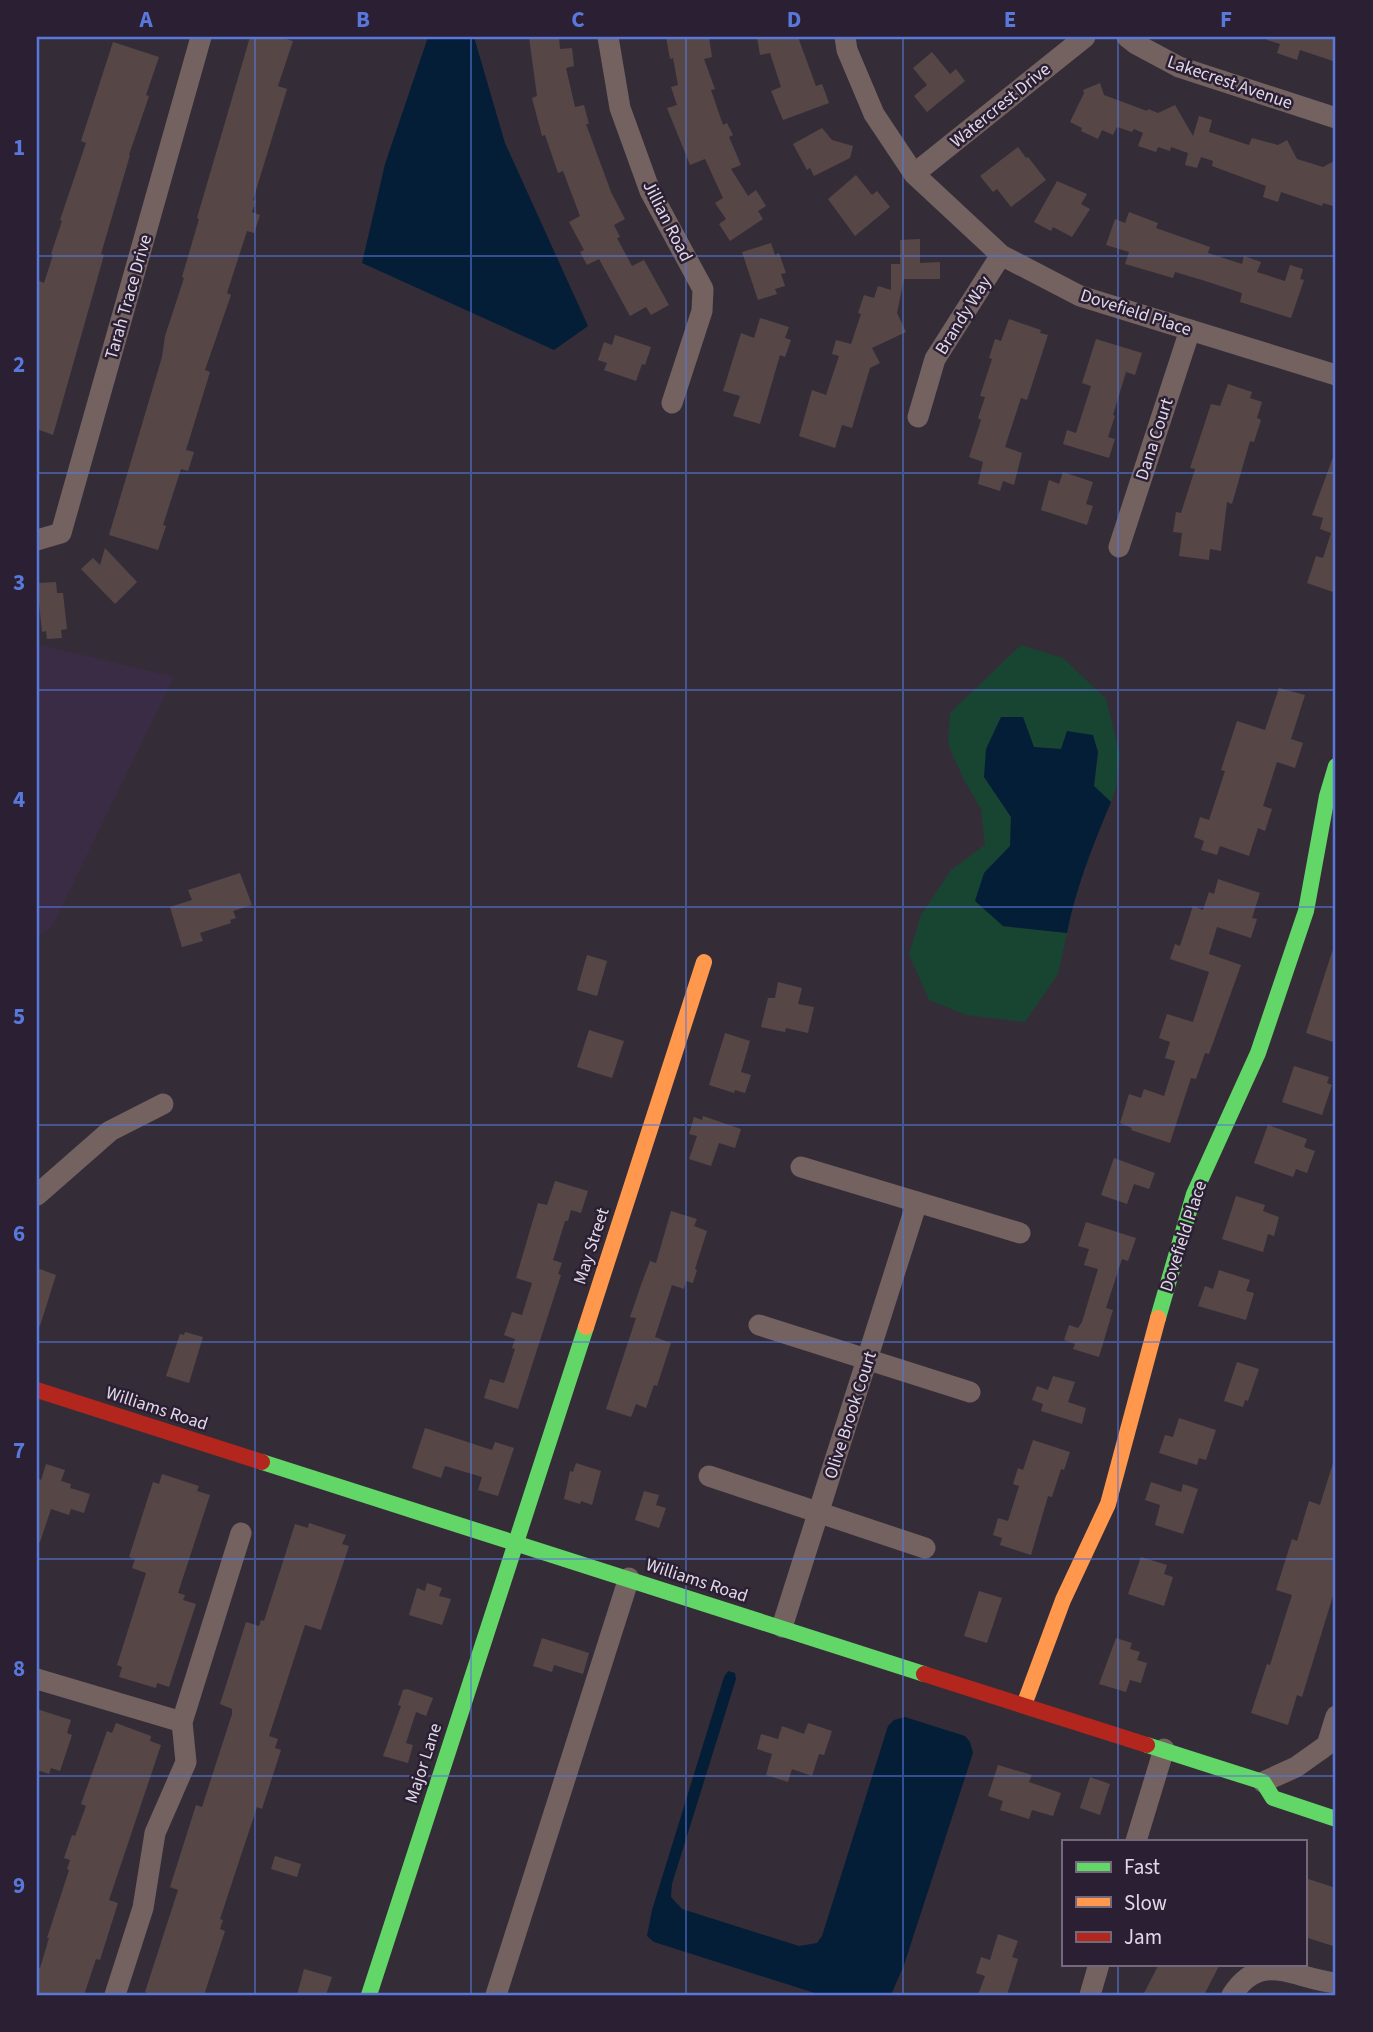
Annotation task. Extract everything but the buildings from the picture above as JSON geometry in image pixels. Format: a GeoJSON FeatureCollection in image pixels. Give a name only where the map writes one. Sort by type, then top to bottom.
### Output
{"type":"FeatureCollection","features":[{"type":"Feature","properties":{"kind":"street","name":"Tarah Trace Drive"},"geometry":{"type":"LineString","coordinates":[[37,540],[61,533],[201,37]]}},
{"type":"Feature","properties":{"kind":"street","name":"Jillian Road"},"geometry":{"type":"LineString","coordinates":[[608,37],[620,108],[650,191],[703,289],[702,311],[672,403]]}},
{"type":"Feature","properties":{"kind":"street","name":"Dovefield Place"},"geometry":{"type":"LineString","coordinates":[[845,37],[874,114],[914,174],[1001,255],[1080,296],[1336,375]]}},
{"type":"Feature","properties":{"kind":"street","name":"Watercrest Drive"},"geometry":{"type":"LineString","coordinates":[[914,174],[1085,37]]}},
{"type":"Feature","properties":{"kind":"street","name":"Lakecrest Avenue"},"geometry":{"type":"LineString","coordinates":[[1127,37],[1179,67],[1336,118]]}},
{"type":"Feature","properties":{"kind":"street","name":"Brandy Way"},"geometry":{"type":"LineString","coordinates":[[918,417],[935,359],[1001,255]]}},
{"type":"Feature","properties":{"kind":"street","name":"Dana Court"},"geometry":{"type":"LineString","coordinates":[[1119,547],[1190,331]]}},
{"type":"Feature","properties":{"kind":"street","name":"Dovefield Place"},"geometry":{"type":"LineString","coordinates":[[1024,1705],[1063,1600],[1108,1504],[1141,1374],[1194,1194],[1258,1052],[1306,911],[1327,796],[1336,766]]}},
{"type":"Feature","properties":{"kind":"street","name":"May Street"},"geometry":{"type":"LineString","coordinates":[[514,1542],[704,962]]}},
{"type":"Feature","properties":{"kind":"street"},"geometry":{"type":"LineString","coordinates":[[37,1195],[110,1131],[163,1104]]}},
{"type":"Feature","properties":{"kind":"street"},"geometry":{"type":"LineString","coordinates":[[801,1167],[1020,1233]]}},
{"type":"Feature","properties":{"kind":"street","name":"Olive Brook Court"},"geometry":{"type":"LineString","coordinates":[[782,1627],[917,1202]]}},
{"type":"Feature","properties":{"kind":"street"},"geometry":{"type":"LineString","coordinates":[[759,1325],[970,1392]]}},
{"type":"Feature","properties":{"kind":"street","name":"Williams Road"},"geometry":{"type":"LineString","coordinates":[[37,1390],[1264,1782],[1273,1798],[1336,1819]]}},
{"type":"Feature","properties":{"kind":"street"},"geometry":{"type":"LineString","coordinates":[[709,1476],[925,1548]]}},
{"type":"Feature","properties":{"kind":"street"},"geometry":{"type":"LineString","coordinates":[[115,1995],[143,1908],[155,1833],[186,1762],[182,1722],[241,1533]]}},
{"type":"Feature","properties":{"kind":"street","name":"Major Lane"},"geometry":{"type":"LineString","coordinates":[[369,1995],[514,1542]]}},
{"type":"Feature","properties":{"kind":"street"},"geometry":{"type":"LineString","coordinates":[[496,1995],[629,1578]]}},
{"type":"Feature","properties":{"kind":"street"},"geometry":{"type":"LineString","coordinates":[[37,1679],[182,1722]]}},
{"type":"Feature","properties":{"kind":"street"},"geometry":{"type":"LineString","coordinates":[[1264,1782],[1296,1767],[1327,1745],[1336,1716]]}},
{"type":"Feature","properties":{"kind":"street"},"geometry":{"type":"LineString","coordinates":[[1136,1840],[1164,1749]]}},
{"type":"Feature","properties":{"kind":"street"},"geometry":{"type":"LineString","coordinates":[[1090,1995],[1098,1966]]}},
{"type":"Feature","properties":{"kind":"street"},"geometry":{"type":"LineString","coordinates":[[1232,1995],[1247,1976],[1267,1969],[1336,1983]]}},
{"type":"Feature","properties":{"kind":"shaded area"},"geometry":{"type":"Polygon","coordinates":[[[37,644],[174,677],[51,928],[37,937],[37,644]]]}},
{"type":"Feature","properties":{"kind":"green space"},"geometry":{"type":"Polygon","coordinates":[[[1021,645],[1063,658],[1106,699],[1120,754],[1116,788],[1111,802],[1094,786],[1098,752],[1033,747],[984,777],[1011,817],[1010,846],[984,873],[1003,926],[1067,933],[1058,974],[1025,1022],[966,1015],[929,1000],[909,954],[921,915],[951,870],[985,845],[981,809],[948,744],[950,713],[1021,645]]]}},
{"type":"Feature","properties":{"kind":"water"},"geometry":{"type":"Polygon","coordinates":[[[428,37],[474,37],[505,143],[588,326],[554,350],[362,263],[385,164],[428,37]]]}},
{"type":"Feature","properties":{"kind":"water"},"geometry":{"type":"Polygon","coordinates":[[[1001,717],[1023,717],[1034,747],[1061,749],[1067,731],[1093,735],[1098,752],[1094,786],[1111,802],[1080,883],[1067,933],[1003,926],[975,901],[984,873],[1010,846],[1011,817],[984,777],[986,749],[1001,717]]]}},
{"type":"Feature","properties":{"kind":"water"},"geometry":{"type":"Polygon","coordinates":[[[728,1671],[735,1673],[736,1679],[672,1884],[671,1897],[682,1909],[799,1946],[817,1943],[822,1936],[888,1726],[894,1720],[905,1717],[965,1736],[970,1742],[973,1753],[904,1965],[891,1995],[821,1995],[654,1942],[647,1936],[652,1910],[728,1671]]]}},
{"type":"Feature","properties":{"kind":"traffic: fast"},"geometry":{"type":"LineString","coordinates":[[1158,1318],[1194,1194],[1258,1053],[1306,911],[1327,796],[1336,766]]}},
{"type":"Feature","properties":{"kind":"traffic: fast"},"geometry":{"type":"LineString","coordinates":[[369,1995],[586,1327]]}},
{"type":"Feature","properties":{"kind":"traffic: fast"},"geometry":{"type":"LineString","coordinates":[[262,1462],[924,1674]]}},
{"type":"Feature","properties":{"kind":"traffic: fast"},"geometry":{"type":"LineString","coordinates":[[1147,1745],[1263,1782],[1273,1798],[1336,1819]]}},
{"type":"Feature","properties":{"kind":"traffic: slow"},"geometry":{"type":"LineString","coordinates":[[586,1327],[704,962]]}},
{"type":"Feature","properties":{"kind":"traffic: slow"},"geometry":{"type":"LineString","coordinates":[[1024,1705],[1063,1600],[1108,1504],[1158,1318]]}},
{"type":"Feature","properties":{"kind":"traffic: jam"},"geometry":{"type":"LineString","coordinates":[[37,1390],[262,1462]]}},
{"type":"Feature","properties":{"kind":"traffic: jam"},"geometry":{"type":"LineString","coordinates":[[924,1674],[1147,1745]]}}]}
